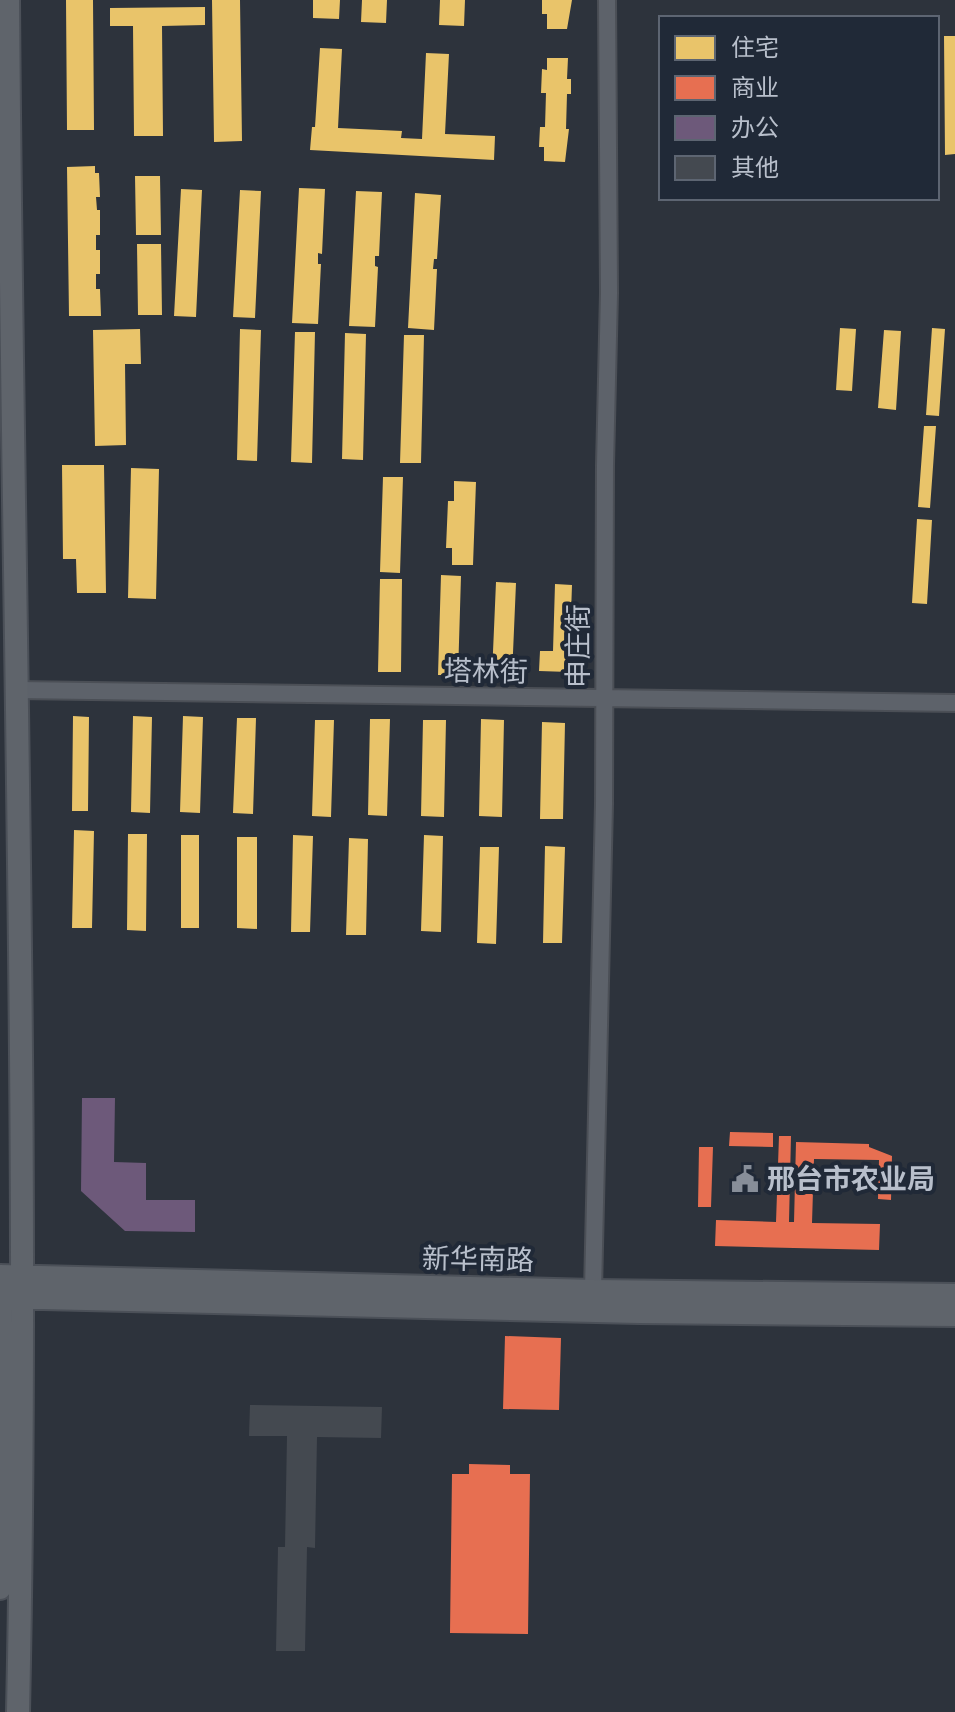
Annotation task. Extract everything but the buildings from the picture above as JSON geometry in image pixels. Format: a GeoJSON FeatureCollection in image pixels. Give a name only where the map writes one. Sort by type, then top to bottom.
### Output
{"type":"FeatureCollection","features":[{"type":"Feature","properties":{"kind":"main road"},"geometry":{"type":"LineString","coordinates":[[0,1588],[17,690],[8,0]]}},
{"type":"Feature","properties":{"kind":"main road"},"geometry":{"type":"LineString","coordinates":[[7,1288],[21,1570],[18,1712]]}},
{"type":"Feature","properties":{"kind":"main road","name":"新华南路"},"geometry":{"type":"LineString","coordinates":[[7,1288],[955,1295]]}},
{"type":"Feature","properties":{"kind":"main road","name":"新华南路"},"geometry":{"type":"LineString","coordinates":[[7,1288],[639,1312],[955,1315]]}},
{"type":"Feature","properties":{"kind":"street","name":"申庄街"},"geometry":{"type":"LineString","coordinates":[[593,1291],[609,293],[607,0]]}},
{"type":"Feature","properties":{"kind":"street","name":"塔林街"},"geometry":{"type":"LineString","coordinates":[[17,690],[955,703]]}},
{"type":"Feature","properties":{"kind":"place","name":"邢台市农业局"},"geometry":{"type":"Point","coordinates":[745,1179]}}]}
